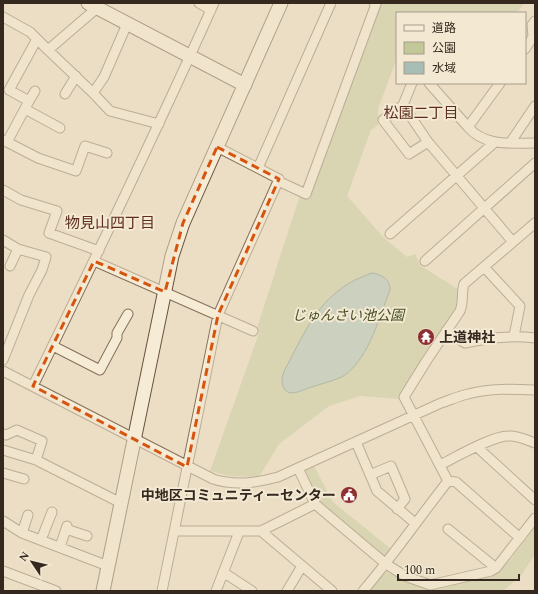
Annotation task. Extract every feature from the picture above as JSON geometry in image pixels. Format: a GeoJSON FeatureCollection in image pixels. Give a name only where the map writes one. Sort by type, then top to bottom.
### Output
{"type":"FeatureCollection","features":[{"type":"Feature","properties":{"kind":"street"},"geometry":{"type":"LineString","coordinates":[[33,386],[159,124],[212,6],[199,3]]}},
{"type":"Feature","properties":{"kind":"street"},"geometry":{"type":"LineString","coordinates":[[103,591],[172,256],[183,222],[281,3]]}},
{"type":"Feature","properties":{"kind":"street"},"geometry":{"type":"LineString","coordinates":[[258,168],[331,3]]}},
{"type":"Feature","properties":{"kind":"street"},"geometry":{"type":"LineString","coordinates":[[217,147],[279,179],[278,181],[306,194],[376,4],[374,3]]}},
{"type":"Feature","properties":{"kind":"street"},"geometry":{"type":"LineString","coordinates":[[48,50],[95,5],[127,24],[245,85]]}},
{"type":"Feature","properties":{"kind":"street"},"geometry":{"type":"LineString","coordinates":[[3,17],[30,32],[110,111],[159,124]]}},
{"type":"Feature","properties":{"kind":"street"},"geometry":{"type":"LineString","coordinates":[[526,48],[533,37],[532,25],[535,21]]}},
{"type":"Feature","properties":{"kind":"street"},"geometry":{"type":"LineString","coordinates":[[93,93],[104,77],[127,24]]}},
{"type":"Feature","properties":{"kind":"street"},"geometry":{"type":"LineString","coordinates":[[36,39],[6,89],[60,128]]}},
{"type":"Feature","properties":{"kind":"street"},"geometry":{"type":"LineString","coordinates":[[65,94],[76,76]]}},
{"type":"Feature","properties":{"kind":"street"},"geometry":{"type":"LineString","coordinates":[[412,84],[403,105],[383,120],[409,154],[428,142]]}},
{"type":"Feature","properties":{"kind":"street"},"geometry":{"type":"LineString","coordinates":[[430,84],[468,128],[474,134],[486,141],[535,143]]}},
{"type":"Feature","properties":{"kind":"street"},"geometry":{"type":"LineString","coordinates":[[468,128],[498,84]]}},
{"type":"Feature","properties":{"kind":"street"},"geometry":{"type":"LineString","coordinates":[[35,91],[5,141],[38,158],[76,171],[84,146],[107,153]]}},
{"type":"Feature","properties":{"kind":"street"},"geometry":{"type":"LineString","coordinates":[[403,105],[428,142],[513,242]]}},
{"type":"Feature","properties":{"kind":"street"},"geometry":{"type":"LineString","coordinates":[[510,143],[535,108]]}},
{"type":"Feature","properties":{"kind":"street"},"geometry":{"type":"LineString","coordinates":[[390,234],[495,142]]}},
{"type":"Feature","properties":{"kind":"street"},"geometry":{"type":"LineString","coordinates":[[425,261],[535,163]]}},
{"type":"Feature","properties":{"kind":"street"},"geometry":{"type":"LineString","coordinates":[[162,591],[218,315],[278,181]]}},
{"type":"Feature","properties":{"kind":"street"},"geometry":{"type":"LineString","coordinates":[[3,190],[21,200],[57,211],[49,233],[99,251]]}},
{"type":"Feature","properties":{"kind":"street"},"geometry":{"type":"LineString","coordinates":[[448,481],[404,396],[462,307],[462,288],[464,284],[535,222]]}},
{"type":"Feature","properties":{"kind":"street"},"geometry":{"type":"LineString","coordinates":[[3,240],[18,249],[46,257],[42,270],[29,295],[3,360]]}},
{"type":"Feature","properties":{"kind":"street"},"geometry":{"type":"LineString","coordinates":[[10,266],[18,249]]}},
{"type":"Feature","properties":{"kind":"street"},"geometry":{"type":"LineString","coordinates":[[94,261],[254,331]]}},
{"type":"Feature","properties":{"kind":"street"},"geometry":{"type":"LineString","coordinates":[[484,267],[520,306],[514,336]]}},
{"type":"Feature","properties":{"kind":"street"},"geometry":{"type":"LineString","coordinates":[[52,346],[100,370],[118,338],[117,333],[128,314]]}},
{"type":"Feature","properties":{"kind":"street"},"geometry":{"type":"LineString","coordinates":[[446,331],[465,344],[483,339],[514,336],[535,338]]}},
{"type":"Feature","properties":{"kind":"street"},"geometry":{"type":"LineString","coordinates":[[3,371],[187,467],[221,482],[239,484],[256,483],[278,477],[441,403],[469,394],[513,388],[535,390]]}},
{"type":"Feature","properties":{"kind":"street"},"geometry":{"type":"LineString","coordinates":[[3,434],[6,435],[17,430],[42,441],[36,460]]}},
{"type":"Feature","properties":{"kind":"street"},"geometry":{"type":"LineString","coordinates":[[440,465],[498,438],[508,436],[519,437],[535,443]]}},
{"type":"Feature","properties":{"kind":"street"},"geometry":{"type":"LineString","coordinates":[[356,442],[377,492],[415,523]]}},
{"type":"Feature","properties":{"kind":"street"},"geometry":{"type":"LineString","coordinates":[[477,447],[535,500]]}},
{"type":"Feature","properties":{"kind":"street"},"geometry":{"type":"LineString","coordinates":[[3,450],[36,460],[121,503]]}},
{"type":"Feature","properties":{"kind":"street"},"geometry":{"type":"LineString","coordinates":[[370,475],[391,466],[405,499],[397,509]]}},
{"type":"Feature","properties":{"kind":"street"},"geometry":{"type":"LineString","coordinates":[[298,468],[315,504],[386,564],[405,576],[430,585],[491,571],[496,568],[535,518]]}},
{"type":"Feature","properties":{"kind":"street"},"geometry":{"type":"LineString","coordinates":[[3,473],[24,478]]}},
{"type":"Feature","properties":{"kind":"street"},"geometry":{"type":"LineString","coordinates":[[363,591],[403,542],[415,523],[448,481]]}},
{"type":"Feature","properties":{"kind":"street"},"geometry":{"type":"LineString","coordinates":[[448,481],[456,482],[520,538]]}},
{"type":"Feature","properties":{"kind":"street"},"geometry":{"type":"LineString","coordinates":[[175,532],[261,531],[315,504]]}},
{"type":"Feature","properties":{"kind":"street"},"geometry":{"type":"LineString","coordinates":[[41,540],[52,512]]}},
{"type":"Feature","properties":{"kind":"street"},"geometry":{"type":"LineString","coordinates":[[22,533],[28,515]]}},
{"type":"Feature","properties":{"kind":"street"},"geometry":{"type":"LineString","coordinates":[[3,521],[22,533],[108,566]]}},
{"type":"Feature","properties":{"kind":"street"},"geometry":{"type":"LineString","coordinates":[[60,547],[66,528],[87,536]]}},
{"type":"Feature","properties":{"kind":"street"},"geometry":{"type":"LineString","coordinates":[[448,529],[496,568]]}},
{"type":"Feature","properties":{"kind":"street"},"geometry":{"type":"LineString","coordinates":[[261,531],[332,591]]}},
{"type":"Feature","properties":{"kind":"street"},"geometry":{"type":"LineString","coordinates":[[216,591],[238,532]]}},
{"type":"Feature","properties":{"kind":"street"},"geometry":{"type":"LineString","coordinates":[[287,591],[302,566]]}},
{"type":"Feature","properties":{"kind":"street"},"geometry":{"type":"LineString","coordinates":[[3,571],[56,591]]}},
{"type":"Feature","properties":{"kind":"street"},"geometry":{"type":"LineString","coordinates":[[223,572],[252,591]]}},
{"type":"Feature","properties":{"kind":"highlighted area"},"geometry":{"type":"Polygon","coordinates":[[[217,147],[279,179],[218,315],[187,467],[33,386],[94,261],[165,292],[183,223],[217,147]]]}},
{"type":"Feature","properties":{"kind":"green space","name":"じゅんさい池公園"},"geometry":{"type":"Polygon","coordinates":[[[379,3],[524,3],[518,12],[396,12],[396,61],[378,109],[378,125],[371,130],[347,196],[384,238],[407,257],[415,254],[421,266],[459,290],[459,308],[442,330],[399,399],[360,396],[329,406],[279,444],[259,477],[229,476],[210,471],[259,333],[256,331],[300,195],[307,198],[379,3]]]}},
{"type":"Feature","properties":{"kind":"green space"},"geometry":{"type":"Polygon","coordinates":[[[314,466],[333,502],[391,549],[386,556],[382,556],[318,502],[303,471],[314,466]]]}},
{"type":"Feature","properties":{"kind":"green space"},"geometry":{"type":"Polygon","coordinates":[[[535,526],[535,554],[521,576],[503,591],[429,591],[494,574],[511,559],[535,526]]]}},
{"type":"Feature","properties":{"kind":"green space"},"geometry":{"type":"Polygon","coordinates":[[[386,572],[429,591],[369,591],[386,572]]]}},
{"type":"Feature","properties":{"kind":"water"},"geometry":{"type":"Polygon","coordinates":[[[372,273],[385,278],[389,283],[390,290],[373,336],[361,358],[354,367],[341,377],[297,392],[292,393],[286,391],[282,383],[284,372],[303,334],[317,313],[333,295],[343,287],[372,273]]]}},
{"type":"Feature","properties":{"kind":"place","name":"上道神社"},"geometry":{"type":"Point","coordinates":[426,337]}},
{"type":"Feature","properties":{"kind":"place","name":"中地区コミュニティーセンター"},"geometry":{"type":"Point","coordinates":[349,495]}},
{"type":"Feature","properties":{"kind":"district","name":"松園二丁目"},"geometry":{"type":"Point","coordinates":[421,113]}},
{"type":"Feature","properties":{"kind":"district","name":"物見山四丁目"},"geometry":{"type":"Point","coordinates":[110,223]}}]}
